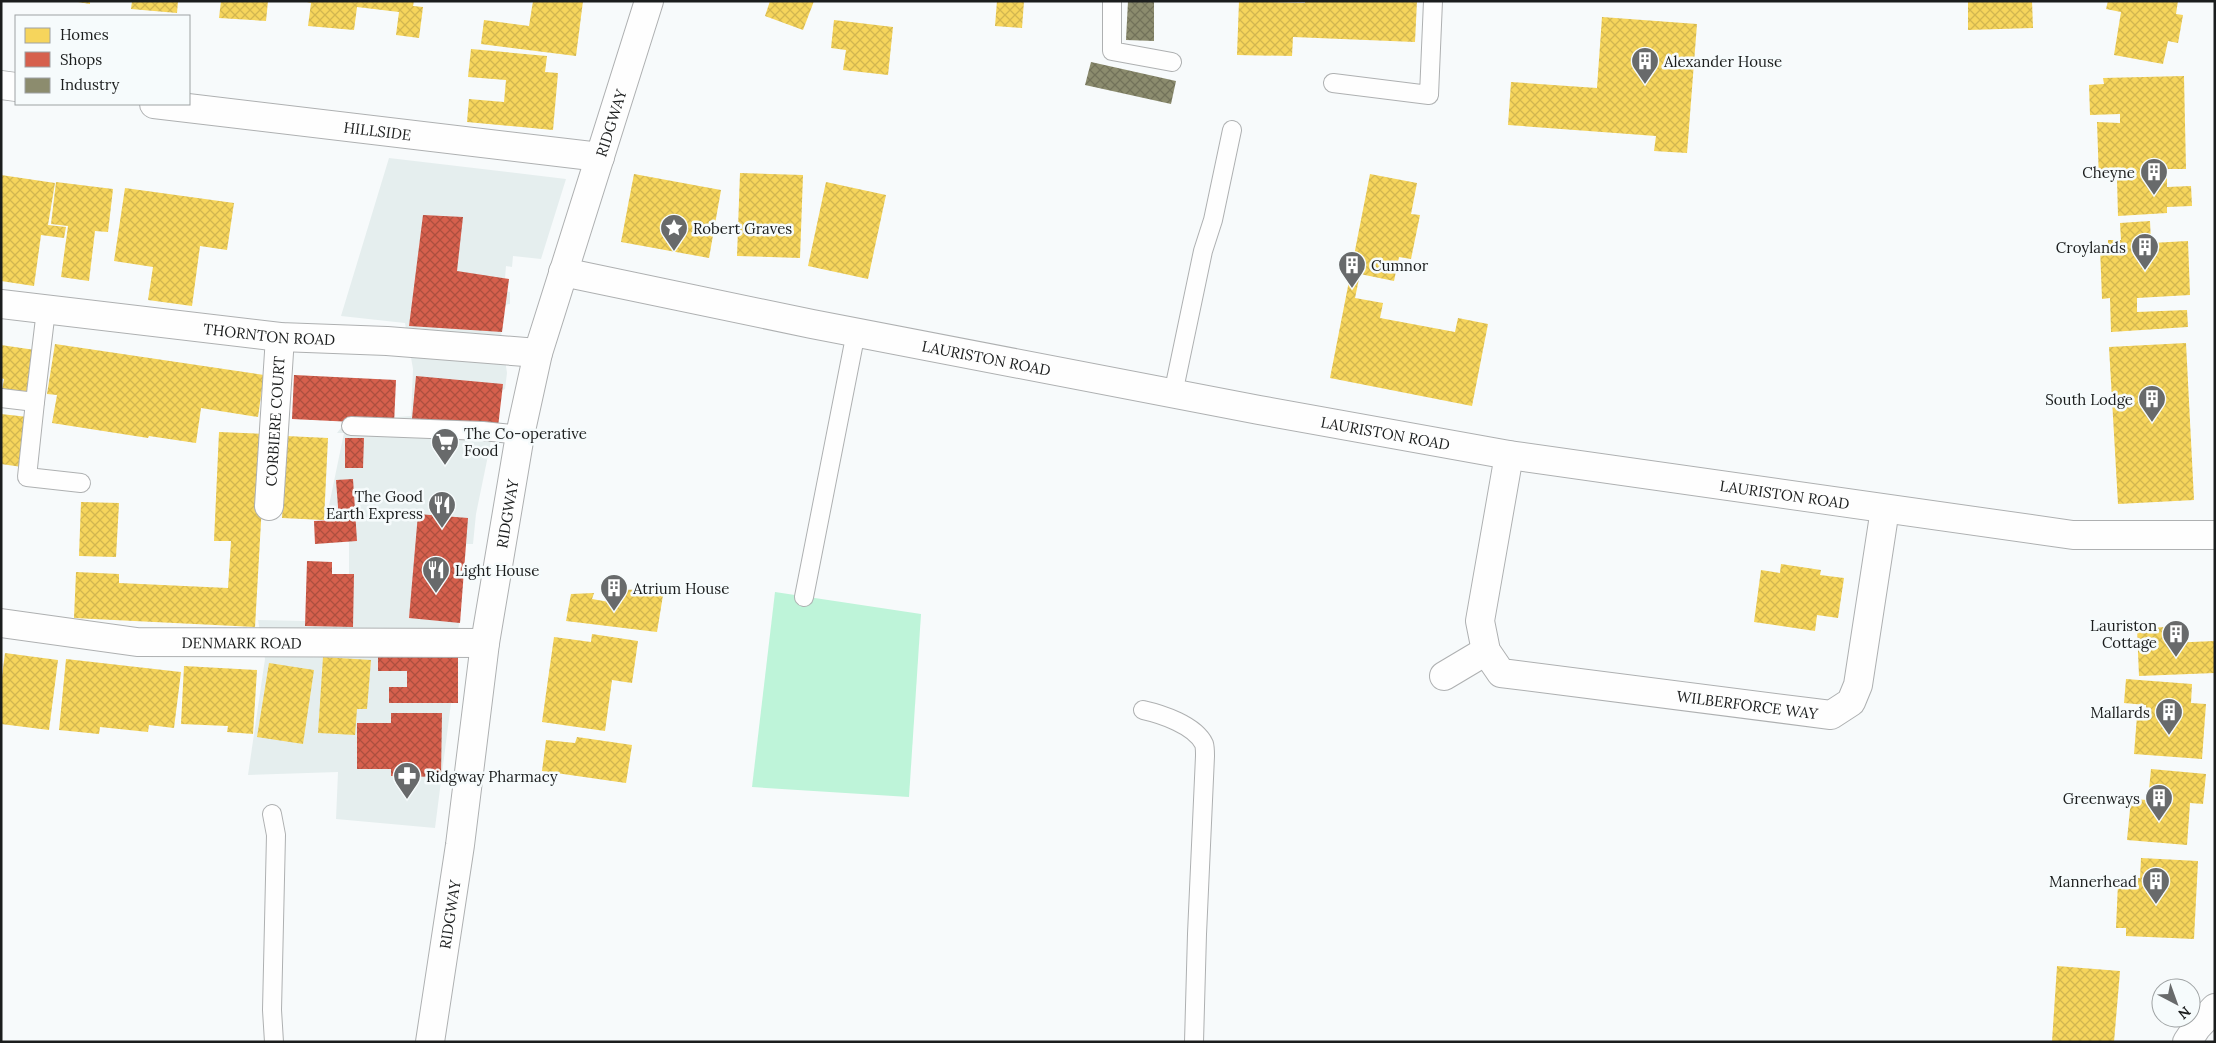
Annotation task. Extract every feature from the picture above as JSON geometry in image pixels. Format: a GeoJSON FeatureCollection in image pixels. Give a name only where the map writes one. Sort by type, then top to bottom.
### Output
{"type":"FeatureCollection","features":[{"type":"Feature","properties":{"kind":"street","name":"RIDGWAY"},"geometry":{"type":"LineString","coordinates":[[430,1042],[460,845],[485,643],[520,435],[538,353],[649,1]]}},
{"type":"Feature","properties":{"kind":"street"},"geometry":{"type":"LineString","coordinates":[[1,85],[15,87]]}},
{"type":"Feature","properties":{"kind":"street","name":"HILLSIDE"},"geometry":{"type":"LineString","coordinates":[[162,105],[600,158]]}},
{"type":"Feature","properties":{"kind":"street","name":"LAURISTON ROAD"},"geometry":{"type":"LineString","coordinates":[[563,272],[1173,394],[1509,455],[2073,535],[2215,535]]}},
{"type":"Feature","properties":{"kind":"street","name":"THORNTON ROAD"},"geometry":{"type":"LineString","coordinates":[[1,304],[280,337],[387,342],[538,353]]}},
{"type":"Feature","properties":{"kind":"street","name":"CORBIERE COURT"},"geometry":{"type":"LineString","coordinates":[[269,506],[280,337]]}},
{"type":"Feature","properties":{"kind":"street","name":"WILBERFORCE WAY"},"geometry":{"type":"LineString","coordinates":[[1509,455],[1480,621],[1486,651],[1500,673],[1831,715],[1851,702],[1858,685],[1885,509]]}},
{"type":"Feature","properties":{"kind":"street","name":"DENMARK ROAD"},"geometry":{"type":"LineString","coordinates":[[1,623],[137,642],[485,643]]}},
{"type":"Feature","properties":{"kind":"street"},"geometry":{"type":"LineString","coordinates":[[1444,676],[1486,651]]}},
{"type":"Feature","properties":{"kind":"street"},"geometry":{"type":"LineString","coordinates":[[2187,1042],[2197,1027],[2215,1008]]}},
{"type":"Feature","properties":{"kind":"lane"},"geometry":{"type":"LineString","coordinates":[[1112,1],[1112,51],[1172,62]]}},
{"type":"Feature","properties":{"kind":"lane"},"geometry":{"type":"LineString","coordinates":[[1333,83],[1429,95],[1433,1]]}},
{"type":"Feature","properties":{"kind":"lane"},"geometry":{"type":"LineString","coordinates":[[1173,394],[1203,250],[1213,220],[1232,130]]}},
{"type":"Feature","properties":{"kind":"lane"},"geometry":{"type":"LineString","coordinates":[[46,310],[27,477],[81,484]]}},
{"type":"Feature","properties":{"kind":"lane"},"geometry":{"type":"LineString","coordinates":[[804,596],[856,332]]}},
{"type":"Feature","properties":{"kind":"lane"},"geometry":{"type":"LineString","coordinates":[[1,398],[35,402]]}},
{"type":"Feature","properties":{"kind":"lane"},"geometry":{"type":"LineString","coordinates":[[351,426],[483,431],[520,435]]}},
{"type":"Feature","properties":{"kind":"lane"},"geometry":{"type":"LineString","coordinates":[[1143,710],[1166,716],[1194,732],[1204,744],[1194,1042]]}},
{"type":"Feature","properties":{"kind":"lane"},"geometry":{"type":"LineString","coordinates":[[272,814],[276,835],[272,1010],[274,1042]]}},
{"type":"Feature","properties":{"kind":"shaded area"},"geometry":{"type":"Polygon","coordinates":[[[389,158],[566,179],[541,259],[513,256],[512,267],[506,266],[504,291],[510,292],[510,304],[503,305],[500,324],[507,373],[505,389],[497,393],[491,420],[491,441],[476,514],[473,544],[466,544],[459,625],[451,658],[456,664],[435,828],[336,819],[338,772],[248,775],[265,659],[258,620],[349,622],[349,542],[353,515],[327,515],[344,433],[337,433],[346,421],[411,416],[413,369],[405,323],[341,316],[389,158]]]}},
{"type":"Feature","properties":{"kind":"green space"},"geometry":{"type":"Polygon","coordinates":[[[775,592],[921,614],[909,797],[752,787],[775,592]]]}},
{"type":"Feature","properties":{"kind":"building: Homes"},"geometry":{"type":"Polygon","coordinates":[[[72,1],[90,1],[90,4],[72,1]]]}},
{"type":"Feature","properties":{"kind":"building: Homes"},"geometry":{"type":"Polygon","coordinates":[[[132,1],[178,1],[177,13],[131,9],[132,1]]]}},
{"type":"Feature","properties":{"kind":"building: Homes"},"geometry":{"type":"Polygon","coordinates":[[[221,1],[268,1],[266,21],[219,18],[221,1]]]}},
{"type":"Feature","properties":{"kind":"building: Homes"},"geometry":{"type":"Polygon","coordinates":[[[303,1],[414,1],[413,6],[423,7],[419,38],[396,35],[399,12],[357,7],[354,30],[308,26],[311,3],[303,1]]]}},
{"type":"Feature","properties":{"kind":"building: Homes"},"geometry":{"type":"Polygon","coordinates":[[[533,1],[583,1],[576,56],[481,44],[484,20],[529,26],[533,1]]]}},
{"type":"Feature","properties":{"kind":"building: Homes"},"geometry":{"type":"Polygon","coordinates":[[[770,1],[814,1],[803,30],[765,16],[770,1]]]}},
{"type":"Feature","properties":{"kind":"building: Homes"},"geometry":{"type":"Polygon","coordinates":[[[997,1],[1024,1],[1022,28],[995,26],[997,1]]]}},
{"type":"Feature","properties":{"kind":"building: Homes"},"geometry":{"type":"Polygon","coordinates":[[[1239,1],[1305,3],[1305,1],[1417,1],[1415,42],[1293,37],[1292,56],[1237,55],[1239,1]]]}},
{"type":"Feature","properties":{"kind":"building: Homes"},"geometry":{"type":"Polygon","coordinates":[[[1968,1],[2032,1],[2033,28],[1968,30],[1968,1]]]}},
{"type":"Feature","properties":{"kind":"building: Homes"},"geometry":{"type":"Polygon","coordinates":[[[2108,1],[2178,1],[2176,14],[2183,15],[2178,43],[2168,41],[2163,64],[2114,55],[2121,12],[2106,9],[2108,1]]]}},
{"type":"Feature","properties":{"kind":"building: Homes","name":"Alexander House"},"geometry":{"type":"Polygon","coordinates":[[[1602,17],[1697,24],[1687,153],[1654,151],[1656,136],[1508,125],[1511,82],[1597,88],[1602,17]]]}},
{"type":"Feature","properties":{"kind":"building: Homes"},"geometry":{"type":"Polygon","coordinates":[[[834,20],[893,27],[888,75],[843,70],[846,50],[831,48],[834,20]]]}},
{"type":"Feature","properties":{"kind":"building: Homes"},"geometry":{"type":"Polygon","coordinates":[[[471,49],[547,56],[545,72],[558,73],[553,130],[467,122],[469,99],[504,102],[506,80],[468,77],[471,49]]]}},
{"type":"Feature","properties":{"kind":"building: Homes"},"geometry":{"type":"Polygon","coordinates":[[[2184,76],[2186,169],[2167,169],[2167,187],[2191,186],[2192,206],[2167,207],[2167,213],[2118,216],[2117,179],[2099,180],[2097,122],[2120,123],[2120,114],[2090,115],[2089,85],[2104,84],[2103,78],[2184,76]]]}},
{"type":"Feature","properties":{"kind":"building: Homes"},"geometry":{"type":"Polygon","coordinates":[[[740,173],[803,175],[800,258],[737,256],[740,173]]]}},
{"type":"Feature","properties":{"kind":"building: Homes"},"geometry":{"type":"Polygon","coordinates":[[[634,174],[721,190],[709,258],[621,242],[634,174]]]}},
{"type":"Feature","properties":{"kind":"building: Homes","name":"Cumnor"},"geometry":{"type":"Polygon","coordinates":[[[1370,174],[1417,183],[1411,214],[1420,215],[1411,259],[1399,257],[1394,281],[1360,274],[1355,298],[1383,303],[1380,318],[1455,332],[1458,318],[1488,324],[1472,406],[1330,378],[1370,174]]]}},
{"type":"Feature","properties":{"kind":"building: Homes"},"geometry":{"type":"Polygon","coordinates":[[[1,175],[55,183],[48,225],[66,227],[64,238],[41,235],[34,286],[1,281],[1,175]]]}},
{"type":"Feature","properties":{"kind":"building: Homes"},"geometry":{"type":"Polygon","coordinates":[[[56,182],[113,189],[108,232],[95,231],[89,281],[61,277],[68,226],[51,224],[56,182]]]}},
{"type":"Feature","properties":{"kind":"building: Homes"},"geometry":{"type":"Polygon","coordinates":[[[826,182],[886,195],[868,279],[808,266],[826,182]]]}},
{"type":"Feature","properties":{"kind":"building: Homes"},"geometry":{"type":"Polygon","coordinates":[[[125,188],[234,203],[227,250],[200,246],[192,306],[148,300],[153,267],[114,261],[125,188]]]}},
{"type":"Feature","properties":{"kind":"building: Homes","name":"Croylands"},"geometry":{"type":"Polygon","coordinates":[[[2150,221],[2151,243],[2188,241],[2190,295],[2137,298],[2137,312],[2187,310],[2188,327],[2111,332],[2110,298],[2102,299],[2100,247],[2108,246],[2108,240],[2121,240],[2120,223],[2150,221]]]}},
{"type":"Feature","properties":{"kind":"building: Homes","name":"South Lodge"},"geometry":{"type":"Polygon","coordinates":[[[2186,343],[2194,500],[2118,504],[2109,347],[2186,343]]]}},
{"type":"Feature","properties":{"kind":"building: Homes"},"geometry":{"type":"Polygon","coordinates":[[[55,344],[264,375],[258,417],[201,408],[196,443],[149,436],[148,438],[52,423],[57,395],[47,394],[55,344]]]}},
{"type":"Feature","properties":{"kind":"building: Homes"},"geometry":{"type":"Polygon","coordinates":[[[1,345],[35,350],[29,394],[2,390],[4,379],[1,378],[1,345]]]}},
{"type":"Feature","properties":{"kind":"building: Homes"},"geometry":{"type":"Polygon","coordinates":[[[1,414],[28,417],[22,467],[1,464],[1,414]]]}},
{"type":"Feature","properties":{"kind":"building: Homes"},"geometry":{"type":"Polygon","coordinates":[[[219,432],[266,434],[255,627],[74,618],[76,572],[119,574],[119,583],[228,588],[231,541],[214,541],[219,432]]]}},
{"type":"Feature","properties":{"kind":"building: Homes"},"geometry":{"type":"Polygon","coordinates":[[[286,436],[328,438],[324,520],[282,518],[286,436]]]}},
{"type":"Feature","properties":{"kind":"building: Homes"},"geometry":{"type":"Polygon","coordinates":[[[81,502],[119,503],[116,557],[79,556],[81,502]]]}},
{"type":"Feature","properties":{"kind":"building: Homes"},"geometry":{"type":"Polygon","coordinates":[[[1781,564],[1821,570],[1820,575],[1844,578],[1838,618],[1817,615],[1815,631],[1754,622],[1761,570],[1780,573],[1781,564]]]}},
{"type":"Feature","properties":{"kind":"building: Homes","name":"Atrium House"},"geometry":{"type":"Polygon","coordinates":[[[664,589],[657,632],[566,621],[571,594],[594,593],[592,599],[615,603],[617,590],[664,589]]]}},
{"type":"Feature","properties":{"kind":"building: Homes","name":"Lauriston Cottage"},"geometry":{"type":"Polygon","coordinates":[[[2168,627],[2168,643],[2215,641],[2215,673],[2139,676],[2137,628],[2168,627]]]}},
{"type":"Feature","properties":{"kind":"building: Homes"},"geometry":{"type":"Polygon","coordinates":[[[592,634],[638,641],[632,683],[612,680],[605,731],[542,722],[554,637],[591,642],[592,634]]]}},
{"type":"Feature","properties":{"kind":"building: Homes"},"geometry":{"type":"Polygon","coordinates":[[[5,653],[58,660],[49,730],[1,724],[1,684],[5,653]]]}},
{"type":"Feature","properties":{"kind":"building: Homes"},"geometry":{"type":"Polygon","coordinates":[[[323,657],[371,660],[367,709],[357,709],[355,735],[318,733],[323,657]]]}},
{"type":"Feature","properties":{"kind":"building: Homes"},"geometry":{"type":"Polygon","coordinates":[[[66,659],[181,672],[174,728],[149,725],[148,732],[100,727],[99,734],[59,730],[66,659]]]}},
{"type":"Feature","properties":{"kind":"building: Homes"},"geometry":{"type":"Polygon","coordinates":[[[269,663],[314,670],[303,744],[257,737],[269,663]]]}},
{"type":"Feature","properties":{"kind":"building: Homes"},"geometry":{"type":"Polygon","coordinates":[[[184,666],[257,670],[253,734],[227,732],[228,726],[181,724],[184,666]]]}},
{"type":"Feature","properties":{"kind":"building: Homes","name":"Mallards"},"geometry":{"type":"Polygon","coordinates":[[[2126,679],[2192,684],[2191,703],[2206,704],[2202,759],[2134,754],[2137,716],[2146,717],[2146,705],[2124,703],[2126,679]]]}},
{"type":"Feature","properties":{"kind":"building: Homes"},"geometry":{"type":"Polygon","coordinates":[[[577,737],[632,745],[626,783],[542,771],[546,740],[575,743],[577,737]]]}},
{"type":"Feature","properties":{"kind":"building: Homes","name":"Greenways"},"geometry":{"type":"Polygon","coordinates":[[[2151,769],[2206,774],[2203,804],[2190,803],[2187,845],[2127,840],[2131,799],[2148,800],[2151,769]]]}},
{"type":"Feature","properties":{"kind":"building: Homes","name":"Mannerhead"},"geometry":{"type":"Polygon","coordinates":[[[2141,858],[2198,861],[2194,939],[2126,936],[2126,928],[2116,928],[2118,883],[2126,883],[2127,878],[2140,878],[2141,858]]]}},
{"type":"Feature","properties":{"kind":"building: Homes"},"geometry":{"type":"Polygon","coordinates":[[[2057,966],[2120,971],[2114,1042],[2052,1042],[2057,966]]]}},
{"type":"Feature","properties":{"kind":"building: Shops"},"geometry":{"type":"Polygon","coordinates":[[[423,215],[463,217],[457,271],[509,279],[502,332],[409,326],[423,215]]]}},
{"type":"Feature","properties":{"kind":"building: Shops"},"geometry":{"type":"Polygon","coordinates":[[[294,375],[396,380],[394,424],[292,419],[294,375]]]}},
{"type":"Feature","properties":{"kind":"building: Shops"},"geometry":{"type":"Polygon","coordinates":[[[416,376],[503,384],[498,427],[412,419],[416,376]]]}},
{"type":"Feature","properties":{"kind":"building: Shops"},"geometry":{"type":"Polygon","coordinates":[[[345,438],[364,438],[363,468],[345,468],[345,438]]]}},
{"type":"Feature","properties":{"kind":"building: Shops"},"geometry":{"type":"Polygon","coordinates":[[[353,479],[357,541],[315,544],[314,521],[339,520],[336,480],[353,479]]]}},
{"type":"Feature","properties":{"kind":"building: Shops"},"geometry":{"type":"Polygon","coordinates":[[[418,514],[468,518],[460,623],[409,618],[418,514]]]}},
{"type":"Feature","properties":{"kind":"building: Shops"},"geometry":{"type":"Polygon","coordinates":[[[307,561],[332,562],[332,574],[354,574],[353,627],[305,626],[307,561]]]}},
{"type":"Feature","properties":{"kind":"building: Shops"},"geometry":{"type":"Polygon","coordinates":[[[378,655],[458,656],[458,703],[389,703],[389,687],[407,687],[407,671],[378,671],[378,655]]]}},
{"type":"Feature","properties":{"kind":"building: Shops"},"geometry":{"type":"Polygon","coordinates":[[[391,713],[442,713],[441,777],[391,776],[391,769],[357,769],[357,723],[391,723],[391,713]]]}},
{"type":"Feature","properties":{"kind":"building: Industry"},"geometry":{"type":"Polygon","coordinates":[[[1128,1],[1154,1],[1154,41],[1126,40],[1128,1]]]}},
{"type":"Feature","properties":{"kind":"building: Industry"},"geometry":{"type":"Polygon","coordinates":[[[1091,62],[1176,81],[1171,104],[1085,85],[1091,62]]]}},
{"type":"Feature","properties":{"kind":"place","name":"Alexander House"},"geometry":{"type":"Point","coordinates":[1645,85]}},
{"type":"Feature","properties":{"kind":"place","name":"Cheyne"},"geometry":{"type":"Point","coordinates":[2154,196]}},
{"type":"Feature","properties":{"kind":"place","name":"Robert Graves"},"geometry":{"type":"Point","coordinates":[674,252]}},
{"type":"Feature","properties":{"kind":"place","name":"Croylands"},"geometry":{"type":"Point","coordinates":[2145,271]}},
{"type":"Feature","properties":{"kind":"place","name":"Cumnor"},"geometry":{"type":"Point","coordinates":[1352,289]}},
{"type":"Feature","properties":{"kind":"place","name":"South Lodge"},"geometry":{"type":"Point","coordinates":[2152,423]}},
{"type":"Feature","properties":{"kind":"place","name":"The Co-operative Food"},"geometry":{"type":"Point","coordinates":[445,466]}},
{"type":"Feature","properties":{"kind":"place","name":"The Good Earth Express"},"geometry":{"type":"Point","coordinates":[442,529]}},
{"type":"Feature","properties":{"kind":"place","name":"Light House"},"geometry":{"type":"Point","coordinates":[436,594]}},
{"type":"Feature","properties":{"kind":"place","name":"Atrium House"},"geometry":{"type":"Point","coordinates":[614,612]}},
{"type":"Feature","properties":{"kind":"place","name":"Lauriston Cottage"},"geometry":{"type":"Point","coordinates":[2176,658]}},
{"type":"Feature","properties":{"kind":"place","name":"Mallards"},"geometry":{"type":"Point","coordinates":[2169,736]}},
{"type":"Feature","properties":{"kind":"place","name":"Ridgway Pharmacy"},"geometry":{"type":"Point","coordinates":[407,800]}},
{"type":"Feature","properties":{"kind":"place","name":"Greenways"},"geometry":{"type":"Point","coordinates":[2159,822]}},
{"type":"Feature","properties":{"kind":"place","name":"Mannerhead"},"geometry":{"type":"Point","coordinates":[2156,905]}}]}
